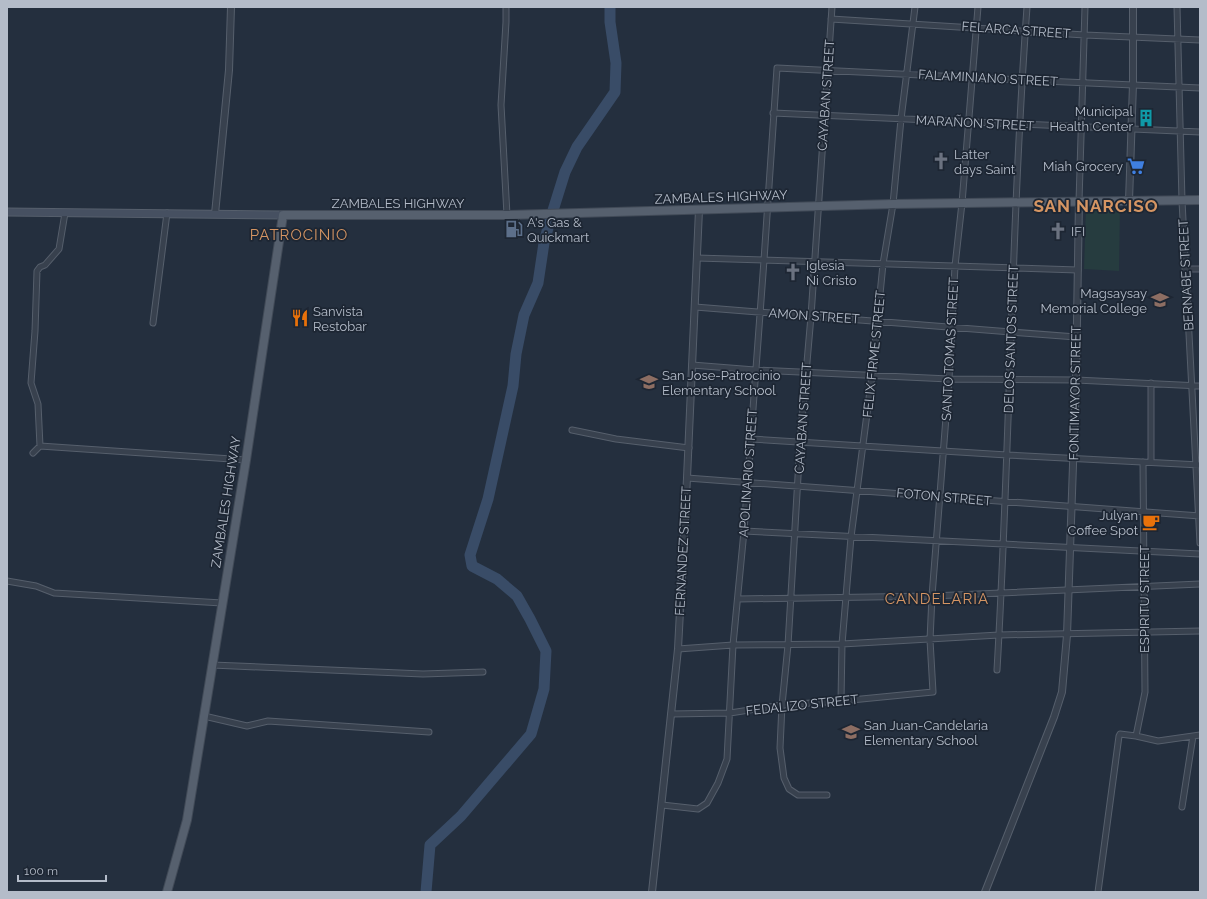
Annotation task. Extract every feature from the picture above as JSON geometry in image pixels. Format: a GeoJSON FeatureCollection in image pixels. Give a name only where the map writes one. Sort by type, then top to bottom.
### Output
{"type":"FeatureCollection","features":[{"type":"Feature","properties":{"kind":"main road","name":"ZAMBALES HIGHWAY"},"geometry":{"type":"LineString","coordinates":[[167,892],[187,820],[246,460],[283,215],[507,215],[893,204],[1200,200]]}},
{"type":"Feature","properties":{"kind":"main road"},"geometry":{"type":"LineString","coordinates":[[7,212],[283,215]]}},
{"type":"Feature","properties":{"kind":"street"},"geometry":{"type":"LineString","coordinates":[[215,214],[228,85],[231,7]]}},
{"type":"Feature","properties":{"kind":"street"},"geometry":{"type":"LineString","coordinates":[[506,7],[502,105],[507,215]]}},
{"type":"Feature","properties":{"kind":"street","name":"CAYABAN STREET"},"geometry":{"type":"LineString","coordinates":[[827,795],[798,795],[789,789],[784,778],[781,756],[782,705],[788,645],[800,443],[815,262],[832,7]]}},
{"type":"Feature","properties":{"kind":"street","name":"FELIX FIRME STREET"},"geometry":{"type":"LineString","coordinates":[[840,701],[845,598],[851,537],[872,375],[883,264],[893,204],[906,74],[915,7]]}},
{"type":"Feature","properties":{"kind":"street","name":"SANTO TOMAS STREET"},"geometry":{"type":"LineString","coordinates":[[932,692],[930,640],[932,596],[955,266],[962,203],[978,7]]}},
{"type":"Feature","properties":{"kind":"street","name":"DELOS SANTOS STREET"},"geometry":{"type":"LineString","coordinates":[[997,670],[1008,456],[1009,380],[1022,80],[1027,7]]}},
{"type":"Feature","properties":{"kind":"street","name":"FONTIMAYOR STREET"},"geometry":{"type":"LineString","coordinates":[[985,892],[1054,717],[1062,692],[1067,635],[1072,506],[1081,128],[1086,7]]}},
{"type":"Feature","properties":{"kind":"street"},"geometry":{"type":"LineString","coordinates":[[1129,201],[1133,84],[1133,7]]}},
{"type":"Feature","properties":{"kind":"street","name":"BERNABE STREET"},"geometry":{"type":"LineString","coordinates":[[1176,7],[1185,269],[1191,385],[1198,464],[1200,542]]}},
{"type":"Feature","properties":{"kind":"street","name":"FELARCA STREET"},"geometry":{"type":"LineString","coordinates":[[831,19],[1085,35],[1200,40]]}},
{"type":"Feature","properties":{"kind":"street","name":"FALAMINIANO STREET"},"geometry":{"type":"LineString","coordinates":[[777,68],[1200,88]]}},
{"type":"Feature","properties":{"kind":"street","name":"APOLINARIO STREET"},"geometry":{"type":"LineString","coordinates":[[662,805],[698,809],[707,803],[718,783],[727,759],[733,645],[744,531],[777,68]]}},
{"type":"Feature","properties":{"kind":"street","name":"MARAÑON STREET"},"geometry":{"type":"LineString","coordinates":[[773,113],[1081,128],[1200,132]]}},
{"type":"Feature","properties":{"kind":"street","name":"FERNANDEZ STREET"},"geometry":{"type":"LineString","coordinates":[[652,892],[678,649],[700,210]]}},
{"type":"Feature","properties":{"kind":"street"},"geometry":{"type":"LineString","coordinates":[[40,446],[38,404],[32,383],[37,271],[40,267],[45,265],[59,249],[65,213]]}},
{"type":"Feature","properties":{"kind":"street"},"geometry":{"type":"LineString","coordinates":[[153,323],[167,213]]}},
{"type":"Feature","properties":{"kind":"street"},"geometry":{"type":"LineString","coordinates":[[697,258],[1078,270]]}},
{"type":"Feature","properties":{"kind":"street"},"geometry":{"type":"LineString","coordinates":[[1185,269],[1200,269]]}},
{"type":"Feature","properties":{"kind":"street","name":"AMON STREET"},"geometry":{"type":"LineString","coordinates":[[695,307],[1076,336]]}},
{"type":"Feature","properties":{"kind":"street"},"geometry":{"type":"LineString","coordinates":[[692,365],[806,373],[948,379],[1076,380],[1200,386]]}},
{"type":"Feature","properties":{"kind":"street"},"geometry":{"type":"LineString","coordinates":[[1150,383],[1151,462]]}},
{"type":"Feature","properties":{"kind":"street"},"geometry":{"type":"LineString","coordinates":[[572,430],[616,439],[689,448]]}},
{"type":"Feature","properties":{"kind":"street"},"geometry":{"type":"LineString","coordinates":[[751,439],[1008,456],[1198,464]]}},
{"type":"Feature","properties":{"kind":"street"},"geometry":{"type":"LineString","coordinates":[[33,452],[40,446],[246,460]]}},
{"type":"Feature","properties":{"kind":"street","name":"ESPIRITU STREET"},"geometry":{"type":"LineString","coordinates":[[1136,736],[1145,692],[1143,462]]}},
{"type":"Feature","properties":{"kind":"street","name":"FOTON STREET"},"geometry":{"type":"LineString","coordinates":[[687,478],[1199,516]]}},
{"type":"Feature","properties":{"kind":"street"},"geometry":{"type":"LineString","coordinates":[[744,531],[1200,554]]}},
{"type":"Feature","properties":{"kind":"street"},"geometry":{"type":"LineString","coordinates":[[7,581],[36,586],[54,593],[78,596],[222,603]]}},
{"type":"Feature","properties":{"kind":"street"},"geometry":{"type":"LineString","coordinates":[[738,599],[932,596],[1200,584]]}},
{"type":"Feature","properties":{"kind":"street"},"geometry":{"type":"LineString","coordinates":[[678,649],[733,645],[842,644],[999,635],[1067,635],[1200,631]]}},
{"type":"Feature","properties":{"kind":"street"},"geometry":{"type":"LineString","coordinates":[[212,665],[423,674],[483,672]]}},
{"type":"Feature","properties":{"kind":"street","name":"FEDALIZO STREET"},"geometry":{"type":"LineString","coordinates":[[671,714],[730,713],[782,705],[932,692]]}},
{"type":"Feature","properties":{"kind":"street"},"geometry":{"type":"LineString","coordinates":[[204,716],[247,726],[268,721],[429,732]]}},
{"type":"Feature","properties":{"kind":"street"},"geometry":{"type":"LineString","coordinates":[[1098,892],[1120,734],[1158,741],[1200,735]]}},
{"type":"Feature","properties":{"kind":"street"},"geometry":{"type":"LineString","coordinates":[[1182,807],[1193,736]]}},
{"type":"Feature","properties":{"kind":"green space"},"geometry":{"type":"Polygon","coordinates":[[[1086,205],[1120,208],[1119,271],[1084,269],[1086,205]]]}},
{"type":"Feature","properties":{"kind":"waterway"},"geometry":{"type":"LineString","coordinates":[[426,892],[430,845],[461,816],[531,734],[544,689],[546,651],[530,619],[517,596],[497,579],[472,566],[470,555],[488,499],[513,386],[516,354],[524,315],[538,283],[544,243],[565,172],[577,147],[615,92],[616,63],[610,22],[610,7]]}},
{"type":"Feature","properties":{"kind":"place","name":"Municipal Health Center"},"geometry":{"type":"Point","coordinates":[1146,118]}},
{"type":"Feature","properties":{"kind":"place","name":"Latter days Saint"},"geometry":{"type":"Point","coordinates":[941,161]}},
{"type":"Feature","properties":{"kind":"place","name":"Miah Grocery"},"geometry":{"type":"Point","coordinates":[1136,166]}},
{"type":"Feature","properties":{"kind":"place","name":"A's Gas & Quickmart"},"geometry":{"type":"Point","coordinates":[514,229]}},
{"type":"Feature","properties":{"kind":"place","name":"IFI"},"geometry":{"type":"Point","coordinates":[1058,231]}},
{"type":"Feature","properties":{"kind":"place","name":"Iglesia Ni Cristo"},"geometry":{"type":"Point","coordinates":[793,272]}},
{"type":"Feature","properties":{"kind":"place","name":"Magsaysay Memorial College"},"geometry":{"type":"Point","coordinates":[1160,300]}},
{"type":"Feature","properties":{"kind":"place","name":"Sanvista Restobar"},"geometry":{"type":"Point","coordinates":[300,318]}},
{"type":"Feature","properties":{"kind":"place","name":"San Jose-Patrocinio Elementary School"},"geometry":{"type":"Point","coordinates":[649,382]}},
{"type":"Feature","properties":{"kind":"place","name":"Julyan Coffee Spot"},"geometry":{"type":"Point","coordinates":[1151,522]}},
{"type":"Feature","properties":{"kind":"place","name":"San Juan-Candelaria Elementary School"},"geometry":{"type":"Point","coordinates":[851,732]}},
{"type":"Feature","properties":{"kind":"district","name":"SAN NARCISO"},"geometry":{"type":"Point","coordinates":[1096,206]}},
{"type":"Feature","properties":{"kind":"district","name":"PATROCINIO"},"geometry":{"type":"Point","coordinates":[299,235]}},
{"type":"Feature","properties":{"kind":"district","name":"CANDELARIA"},"geometry":{"type":"Point","coordinates":[937,599]}}]}
